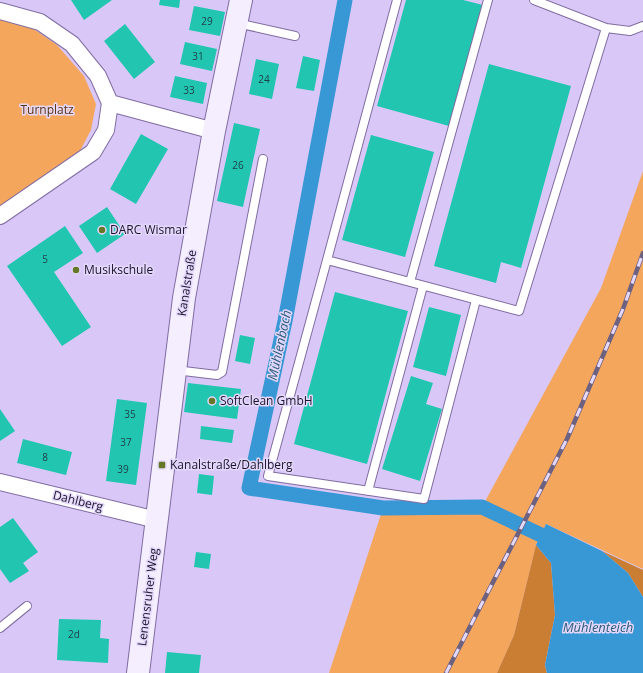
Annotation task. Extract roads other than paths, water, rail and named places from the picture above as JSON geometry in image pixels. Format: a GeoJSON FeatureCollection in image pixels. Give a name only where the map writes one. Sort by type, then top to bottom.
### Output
{"type":"FeatureCollection","features":[{"type":"Feature","properties":{"kind":"street","name":"Kanalstraße"},"geometry":{"type":"LineString","coordinates":[[157,520],[184,298],[214,131],[241,0]]}},
{"type":"Feature","properties":{"kind":"street"},"geometry":{"type":"LineString","coordinates":[[0,11],[40,22],[72,44],[98,76],[110,104],[106,130],[93,152],[0,216]]}},
{"type":"Feature","properties":{"kind":"street"},"geometry":{"type":"LineString","coordinates":[[110,104],[214,131]]}},
{"type":"Feature","properties":{"kind":"street","name":"Dahlberg"},"geometry":{"type":"LineString","coordinates":[[0,482],[157,520]]}},
{"type":"Feature","properties":{"kind":"street","name":"Lenensruher Weg"},"geometry":{"type":"LineString","coordinates":[[138,673],[157,520]]}},
{"type":"Feature","properties":{"kind":"lane"},"geometry":{"type":"LineString","coordinates":[[397,0],[268,476],[424,499],[476,300]]}},
{"type":"Feature","properties":{"kind":"lane"},"geometry":{"type":"LineString","coordinates":[[410,282],[488,0]]}},
{"type":"Feature","properties":{"kind":"lane"},"geometry":{"type":"LineString","coordinates":[[534,0],[606,28],[630,31],[643,26]]}},
{"type":"Feature","properties":{"kind":"lane"},"geometry":{"type":"LineString","coordinates":[[236,23],[296,36]]}},
{"type":"Feature","properties":{"kind":"lane"},"geometry":{"type":"LineString","coordinates":[[327,260],[519,311],[606,28]]}},
{"type":"Feature","properties":{"kind":"lane"},"geometry":{"type":"LineString","coordinates":[[175,370],[217,375],[222,372],[263,159]]}},
{"type":"Feature","properties":{"kind":"lane"},"geometry":{"type":"LineString","coordinates":[[368,491],[424,286]]}},
{"type":"Feature","properties":{"kind":"lane"},"geometry":{"type":"LineString","coordinates":[[0,628],[27,606]]}},
{"type":"Feature","properties":{"kind":"water","name":"Mühlenteich"},"geometry":{"type":"Polygon","coordinates":[[[546,524],[602,551],[628,573],[643,597],[643,673],[547,673],[545,665],[555,615],[551,563],[536,545],[546,524]]]}},
{"type":"Feature","properties":{"kind":"waterway","name":"Mühlenbach"},"geometry":{"type":"LineString","coordinates":[[345,0],[285,321],[249,488],[383,508],[482,507],[541,535]]}},
{"type":"Feature","properties":{"kind":"railway"},"geometry":{"type":"LineString","coordinates":[[446,673],[567,439],[623,309],[643,253]]}},
{"type":"Feature","properties":{"kind":"place","name":"DARC Wismar"},"geometry":{"type":"Point","coordinates":[102,230]}},
{"type":"Feature","properties":{"kind":"place","name":"Musikschule"},"geometry":{"type":"Point","coordinates":[76,270]}},
{"type":"Feature","properties":{"kind":"place","name":"SoftClean GmbH"},"geometry":{"type":"Point","coordinates":[212,401]}},
{"type":"Feature","properties":{"kind":"place","name":"Kanalstraße/Dahlberg"},"geometry":{"type":"Point","coordinates":[162,465]}},
{"type":"Feature","properties":{"kind":"park label","name":"Turnplatz"},"geometry":{"type":"Point","coordinates":[47,110]}}]}
